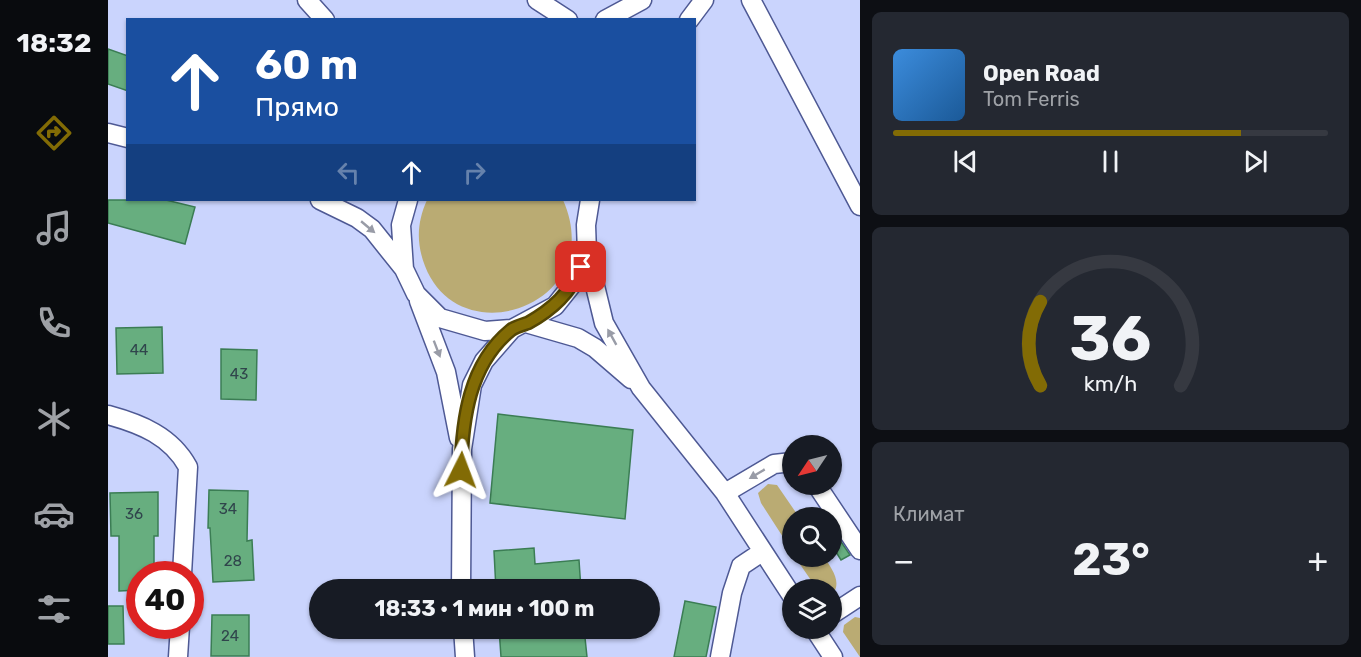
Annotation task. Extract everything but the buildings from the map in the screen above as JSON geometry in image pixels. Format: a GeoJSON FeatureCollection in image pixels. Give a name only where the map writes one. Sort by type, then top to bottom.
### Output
{"type":"FeatureCollection","features":[{"type":"Feature","properties":{"kind":"street"},"geometry":{"type":"LineString","coordinates":[[307,0],[323,18]]}},
{"type":"Feature","properties":{"kind":"street"},"geometry":{"type":"LineString","coordinates":[[537,0],[565,18]]}},
{"type":"Feature","properties":{"kind":"street"},"geometry":{"type":"LineString","coordinates":[[609,18],[642,0]]}},
{"type":"Feature","properties":{"kind":"street"},"geometry":{"type":"LineString","coordinates":[[751,0],[860,206]]}},
{"type":"Feature","properties":{"kind":"street"},"geometry":{"type":"LineString","coordinates":[[690,18],[700,1]]}},
{"type":"Feature","properties":{"kind":"street"},"geometry":{"type":"LineString","coordinates":[[108,132],[126,137]]}},
{"type":"Feature","properties":{"kind":"street"},"geometry":{"type":"LineString","coordinates":[[322,201],[357,218],[372,229],[404,269],[446,372],[462,449]]}},
{"type":"Feature","properties":{"kind":"street"},"geometry":{"type":"LineString","coordinates":[[404,269],[401,225],[408,201]]}},
{"type":"Feature","properties":{"kind":"street"},"geometry":{"type":"LineString","coordinates":[[576,201],[586,225]]}},
{"type":"Feature","properties":{"kind":"street"},"geometry":{"type":"LineString","coordinates":[[590,201],[586,225],[587,253],[604,322],[641,388],[725,493],[782,581]]}},
{"type":"Feature","properties":{"kind":"street"},"geometry":{"type":"LineString","coordinates":[[461,579],[462,449],[471,385],[484,361],[519,326],[555,306],[575,281],[587,253]]}},
{"type":"Feature","properties":{"kind":"street"},"geometry":{"type":"LineString","coordinates":[[416,294],[440,318],[463,326],[485,331],[519,326],[578,338],[595,348],[641,388]]}},
{"type":"Feature","properties":{"kind":"street"},"geometry":{"type":"LineString","coordinates":[[108,415],[135,422],[156,434],[180,452],[188,467],[183,561]]}},
{"type":"Feature","properties":{"kind":"street"},"geometry":{"type":"LineString","coordinates":[[725,493],[774,464],[782,463]]}},
{"type":"Feature","properties":{"kind":"street"},"geometry":{"type":"LineString","coordinates":[[823,495],[860,550]]}},
{"type":"Feature","properties":{"kind":"street"},"geometry":{"type":"LineString","coordinates":[[720,657],[732,593],[741,566],[762,552]]}},
{"type":"Feature","properties":{"kind":"street"},"geometry":{"type":"LineString","coordinates":[[842,608],[860,596]]}},
{"type":"Feature","properties":{"kind":"street"},"geometry":{"type":"LineString","coordinates":[[178,657],[179,639]]}},
{"type":"Feature","properties":{"kind":"street"},"geometry":{"type":"LineString","coordinates":[[464,639],[465,657]]}},
{"type":"Feature","properties":{"kind":"street"},"geometry":{"type":"LineString","coordinates":[[821,639],[832,657]]}},
{"type":"Feature","properties":{"kind":"shaded area"},"geometry":{"type":"Polygon","coordinates":[[[427,201],[563,201],[572,236],[566,267],[549,291],[524,306],[496,313],[468,309],[443,294],[425,266],[420,249],[421,216],[427,201]]]}},
{"type":"Feature","properties":{"kind":"shaded area"},"geometry":{"type":"Polygon","coordinates":[[[768,484],[777,485],[792,507],[782,507],[782,536],[761,503],[758,493],[768,484]]]}},
{"type":"Feature","properties":{"kind":"shaded area"},"geometry":{"type":"Polygon","coordinates":[[[802,567],[831,567],[836,579],[810,579],[802,567]]]}},
{"type":"Feature","properties":{"kind":"shaded area"},"geometry":{"type":"Polygon","coordinates":[[[855,617],[860,618],[860,657],[843,632],[844,625],[855,617]]]}},
{"type":"Feature","properties":{"kind":"route"},"geometry":{"type":"LineString","coordinates":[[461,470],[471,385],[484,361],[512,329],[555,306],[575,281],[581,267]]}}]}
